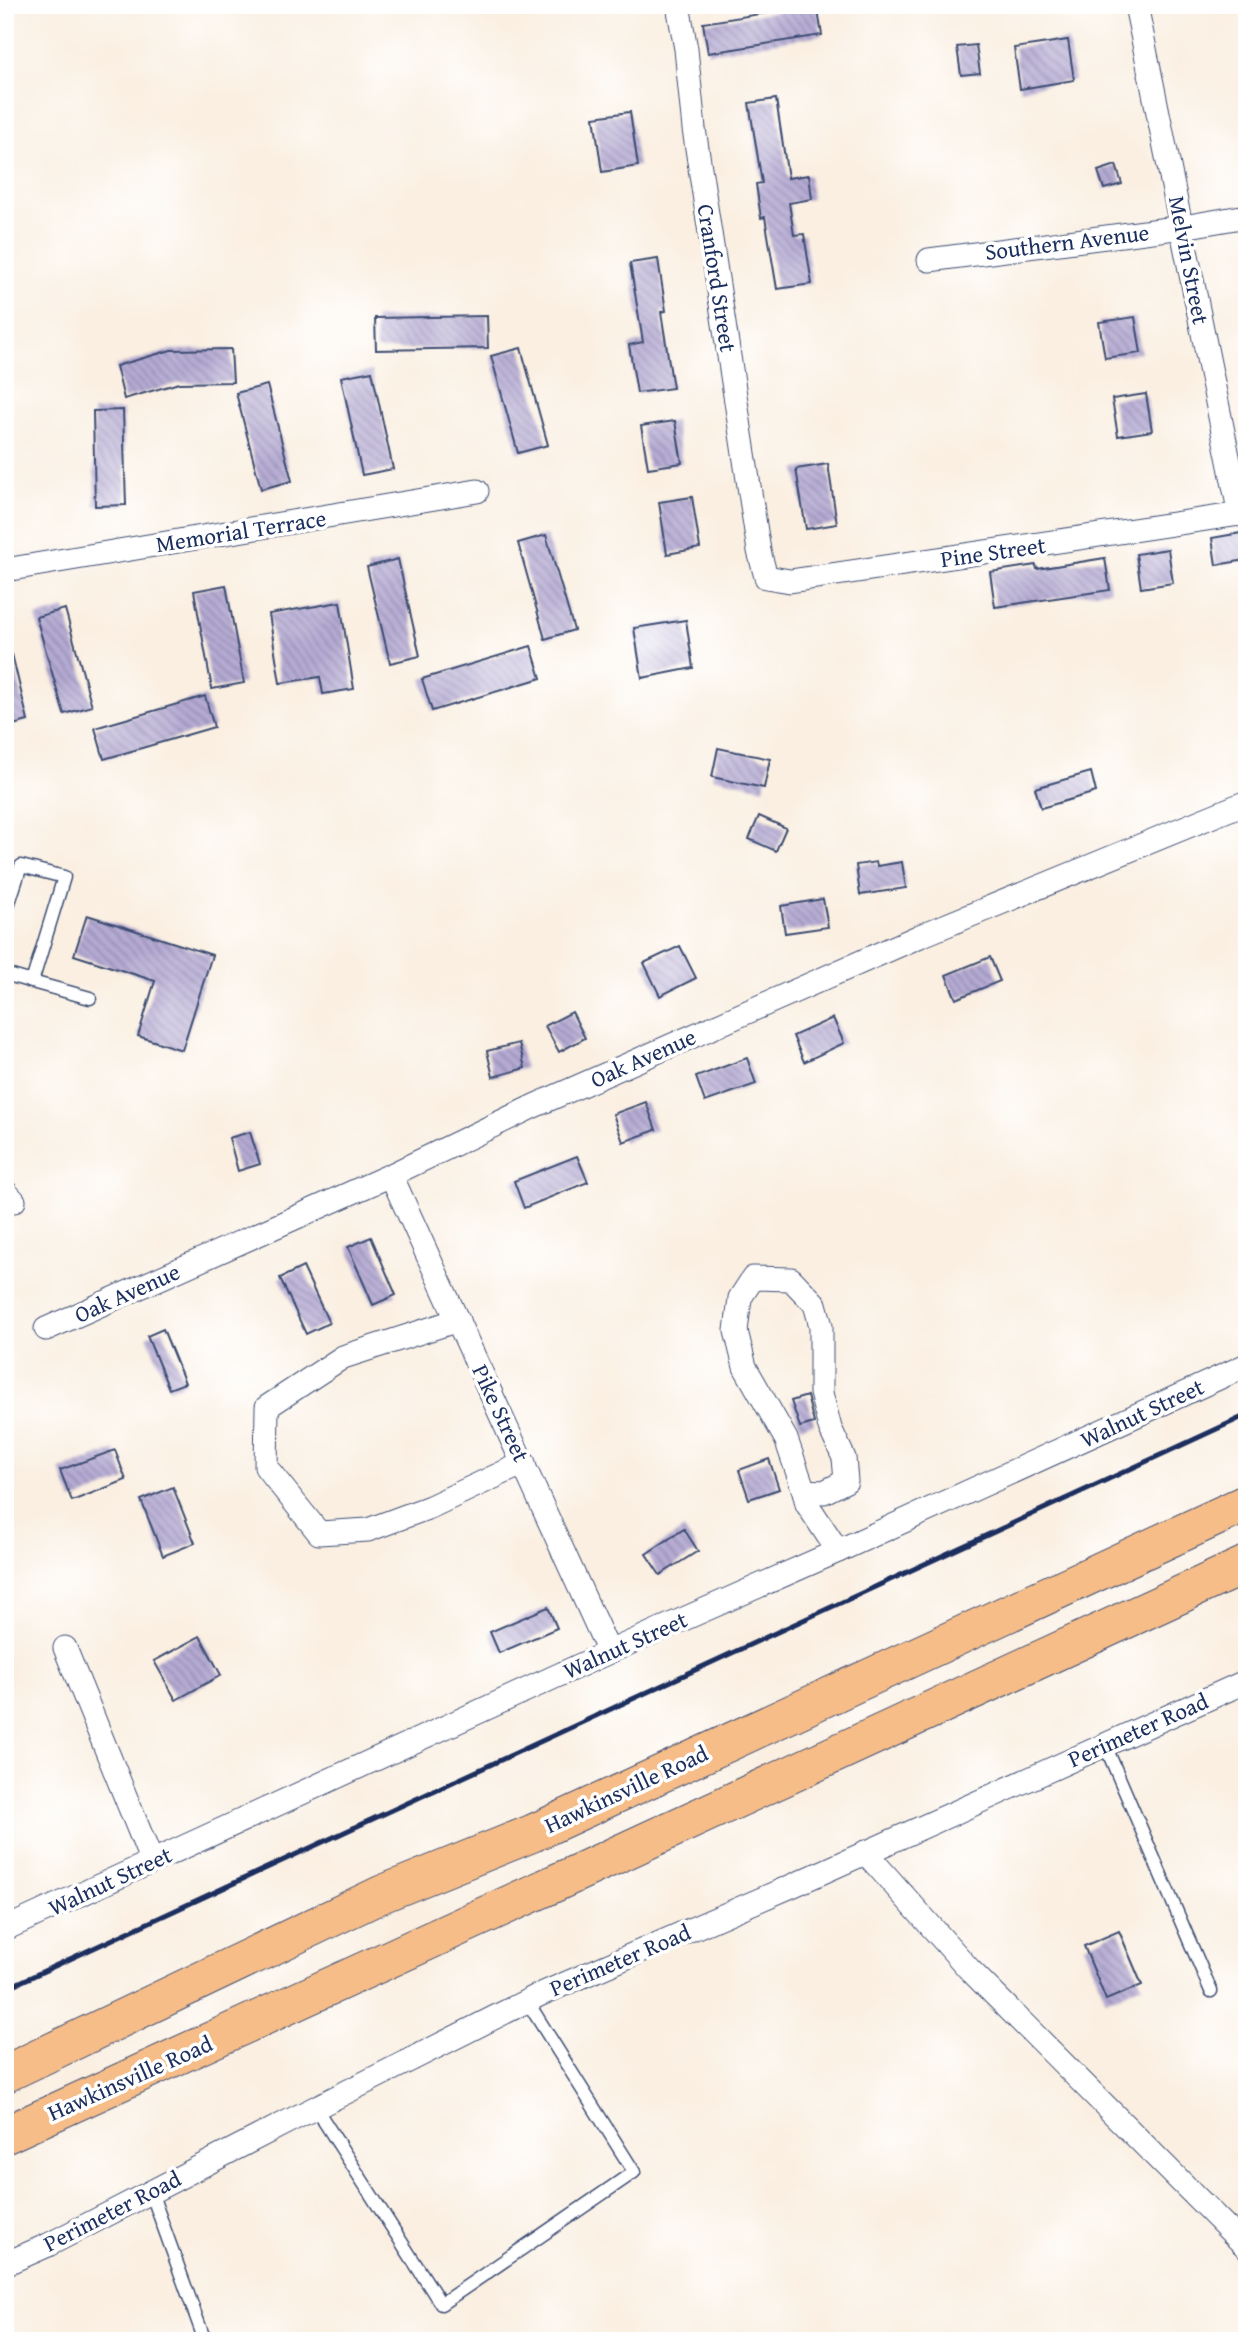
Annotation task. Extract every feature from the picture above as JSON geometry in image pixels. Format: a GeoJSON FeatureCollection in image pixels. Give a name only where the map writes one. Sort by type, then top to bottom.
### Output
{"type":"FeatureCollection","features":[{"type":"Feature","properties":{"kind":"main road","name":"Hawkinsville Road"},"geometry":{"type":"LineString","coordinates":[[5,2074],[382,1894],[533,1833],[1247,1503]]}},
{"type":"Feature","properties":{"kind":"main road","name":"Hawkinsville Road"},"geometry":{"type":"LineString","coordinates":[[5,2135],[1247,1564]]}},
{"type":"Feature","properties":{"kind":"street","name":"Cranford Street"},"geometry":{"type":"LineString","coordinates":[[678,5],[686,49],[694,129],[759,551]]}},
{"type":"Feature","properties":{"kind":"street","name":"Melvin Street"},"geometry":{"type":"LineString","coordinates":[[1136,5],[1244,514]]}},
{"type":"Feature","properties":{"kind":"street","name":"Southern Avenue"},"geometry":{"type":"LineString","coordinates":[[929,260],[1183,227],[1247,216]]}},
{"type":"Feature","properties":{"kind":"street","name":"Memorial Terrace"},"geometry":{"type":"LineString","coordinates":[[5,570],[477,491]]}},
{"type":"Feature","properties":{"kind":"street","name":"Pine Street"},"geometry":{"type":"LineString","coordinates":[[759,551],[766,577],[790,581],[1244,514]]}},
{"type":"Feature","properties":{"kind":"street","name":"Oak Avenue"},"geometry":{"type":"LineString","coordinates":[[46,1329],[391,1175],[534,1106],[908,941],[1247,803]]}},
{"type":"Feature","properties":{"kind":"street","name":"Pike Street"},"geometry":{"type":"LineString","coordinates":[[391,1175],[609,1652]]}},
{"type":"Feature","properties":{"kind":"street"},"geometry":{"type":"LineString","coordinates":[[804,1491],[824,1492],[846,1480],[844,1458],[831,1428],[821,1393],[821,1326],[815,1304],[791,1279],[754,1278],[740,1298],[736,1331],[745,1367],[786,1439],[807,1504],[838,1551]]}},
{"type":"Feature","properties":{"kind":"street"},"geometry":{"type":"LineString","coordinates":[[458,1320],[343,1357],[267,1407],[266,1467],[319,1533],[368,1530],[430,1507],[524,1463]]}},
{"type":"Feature","properties":{"kind":"street","name":"Walnut Street"},"geometry":{"type":"LineString","coordinates":[[5,1929],[609,1652],[1247,1365]]}},
{"type":"Feature","properties":{"kind":"street"},"geometry":{"type":"LineString","coordinates":[[65,1647],[152,1862]]}},
{"type":"Feature","properties":{"kind":"street","name":"Perimeter Road"},"geometry":{"type":"LineString","coordinates":[[5,2264],[48,2245],[527,2001],[1247,1681]]}},
{"type":"Feature","properties":{"kind":"street"},"geometry":{"type":"LineString","coordinates":[[866,1852],[969,1969],[1247,2248]]}},
{"type":"Feature","properties":{"kind":"lane"},"geometry":{"type":"LineString","coordinates":[[5,915],[21,866],[64,877],[32,982]]}},
{"type":"Feature","properties":{"kind":"lane"},"geometry":{"type":"LineString","coordinates":[[5,974],[90,998]]}},
{"type":"Feature","properties":{"kind":"lane"},"geometry":{"type":"LineString","coordinates":[[1105,1745],[1211,1991]]}},
{"type":"Feature","properties":{"kind":"lane"},"geometry":{"type":"LineString","coordinates":[[315,2108],[441,2304],[634,2172],[527,2001]]}},
{"type":"Feature","properties":{"kind":"lane"},"geometry":{"type":"LineString","coordinates":[[151,2192],[205,2341]]}},
{"type":"Feature","properties":{"kind":"building"},"geometry":{"type":"Polygon","coordinates":[[[817,5],[822,35],[708,53],[703,23],[817,5]]]}},
{"type":"Feature","properties":{"kind":"building"},"geometry":{"type":"Polygon","coordinates":[[[1068,40],[1074,80],[1020,89],[1014,48],[1068,40]]]}},
{"type":"Feature","properties":{"kind":"building"},"geometry":{"type":"Polygon","coordinates":[[[976,45],[980,73],[961,75],[957,47],[976,45]]]}},
{"type":"Feature","properties":{"kind":"building"},"geometry":{"type":"Polygon","coordinates":[[[776,99],[788,178],[809,175],[812,199],[789,203],[794,235],[804,234],[812,284],[777,289],[765,217],[761,218],[756,184],[762,183],[749,103],[776,99]]]}},
{"type":"Feature","properties":{"kind":"building"},"geometry":{"type":"Polygon","coordinates":[[[630,112],[638,166],[602,172],[594,117],[630,112]]]}},
{"type":"Feature","properties":{"kind":"building"},"geometry":{"type":"Polygon","coordinates":[[[1116,165],[1122,184],[1104,189],[1098,171],[1116,165]]]}},
{"type":"Feature","properties":{"kind":"building"},"geometry":{"type":"Polygon","coordinates":[[[658,259],[666,311],[661,312],[673,388],[637,393],[629,345],[643,342],[630,263],[658,259]]]}},
{"type":"Feature","properties":{"kind":"building"},"geometry":{"type":"Polygon","coordinates":[[[487,316],[488,348],[376,350],[375,318],[487,316]]]}},
{"type":"Feature","properties":{"kind":"building"},"geometry":{"type":"Polygon","coordinates":[[[1135,317],[1141,353],[1105,358],[1099,322],[1135,317]]]}},
{"type":"Feature","properties":{"kind":"building"},"geometry":{"type":"Polygon","coordinates":[[[521,348],[548,445],[518,453],[491,356],[521,348]]]}},
{"type":"Feature","properties":{"kind":"building"},"geometry":{"type":"Polygon","coordinates":[[[231,349],[233,382],[179,383],[124,399],[116,366],[171,350],[231,349]]]}},
{"type":"Feature","properties":{"kind":"building"},"geometry":{"type":"Polygon","coordinates":[[[372,371],[393,469],[362,475],[341,377],[372,371]]]}},
{"type":"Feature","properties":{"kind":"building"},"geometry":{"type":"Polygon","coordinates":[[[267,385],[292,481],[261,489],[236,393],[267,385]]]}},
{"type":"Feature","properties":{"kind":"building"},"geometry":{"type":"Polygon","coordinates":[[[1146,394],[1152,431],[1118,436],[1112,399],[1146,394]]]}},
{"type":"Feature","properties":{"kind":"building"},"geometry":{"type":"Polygon","coordinates":[[[123,410],[126,505],[95,506],[93,411],[123,410]]]}},
{"type":"Feature","properties":{"kind":"building"},"geometry":{"type":"Polygon","coordinates":[[[675,421],[682,463],[648,468],[641,426],[675,421]]]}},
{"type":"Feature","properties":{"kind":"building"},"geometry":{"type":"Polygon","coordinates":[[[828,464],[837,524],[806,529],[796,469],[828,464]]]}},
{"type":"Feature","properties":{"kind":"building"},"geometry":{"type":"Polygon","coordinates":[[[692,497],[700,548],[667,554],[659,502],[692,497]]]}},
{"type":"Feature","properties":{"kind":"building"},"geometry":{"type":"Polygon","coordinates":[[[1241,533],[1246,560],[1216,565],[1212,538],[1241,533]]]}},
{"type":"Feature","properties":{"kind":"building"},"geometry":{"type":"Polygon","coordinates":[[[546,535],[574,630],[545,639],[518,543],[546,535]]]}},
{"type":"Feature","properties":{"kind":"building"},"geometry":{"type":"Polygon","coordinates":[[[1168,549],[1173,583],[1141,588],[1136,554],[1168,549]]]}},
{"type":"Feature","properties":{"kind":"building"},"geometry":{"type":"Polygon","coordinates":[[[1105,558],[1110,590],[995,607],[990,572],[1036,565],[1037,569],[1105,558]]]}},
{"type":"Feature","properties":{"kind":"building"},"geometry":{"type":"Polygon","coordinates":[[[398,559],[420,656],[390,663],[367,567],[398,559]]]}},
{"type":"Feature","properties":{"kind":"building"},"geometry":{"type":"Polygon","coordinates":[[[226,585],[244,683],[212,689],[194,591],[226,585]]]}},
{"type":"Feature","properties":{"kind":"building"},"geometry":{"type":"Polygon","coordinates":[[[340,602],[354,689],[323,694],[320,677],[280,683],[269,614],[340,602]]]}},
{"type":"Feature","properties":{"kind":"building"},"geometry":{"type":"Polygon","coordinates":[[[65,609],[92,706],[64,714],[36,617],[65,609]]]}},
{"type":"Feature","properties":{"kind":"building"},"geometry":{"type":"Polygon","coordinates":[[[686,620],[693,668],[642,678],[634,628],[686,620]]]}},
{"type":"Feature","properties":{"kind":"building"},"geometry":{"type":"Polygon","coordinates":[[[531,646],[541,678],[432,711],[422,679],[531,646]]]}},
{"type":"Feature","properties":{"kind":"building"},"geometry":{"type":"Polygon","coordinates":[[[12,654],[28,721],[5,727],[5,655],[12,654]]]}},
{"type":"Feature","properties":{"kind":"building"},"geometry":{"type":"Polygon","coordinates":[[[205,696],[214,727],[104,759],[95,728],[205,696]]]}},
{"type":"Feature","properties":{"kind":"building"},"geometry":{"type":"Polygon","coordinates":[[[718,748],[770,759],[764,788],[712,777],[718,748]]]}},
{"type":"Feature","properties":{"kind":"building"},"geometry":{"type":"Polygon","coordinates":[[[1091,772],[1096,792],[1041,808],[1035,788],[1091,772]]]}},
{"type":"Feature","properties":{"kind":"building"},"geometry":{"type":"Polygon","coordinates":[[[759,816],[786,828],[776,851],[749,839],[759,816]]]}},
{"type":"Feature","properties":{"kind":"building"},"geometry":{"type":"Polygon","coordinates":[[[876,862],[877,866],[902,862],[906,888],[860,895],[856,865],[876,862]]]}},
{"type":"Feature","properties":{"kind":"building"},"geometry":{"type":"Polygon","coordinates":[[[823,899],[828,927],[785,933],[781,906],[823,899]]]}},
{"type":"Feature","properties":{"kind":"building"},"geometry":{"type":"Polygon","coordinates":[[[87,915],[212,955],[182,1050],[138,1036],[155,981],[74,955],[87,915]]]}},
{"type":"Feature","properties":{"kind":"building"},"geometry":{"type":"Polygon","coordinates":[[[680,946],[696,978],[660,996],[644,963],[680,946]]]}},
{"type":"Feature","properties":{"kind":"building"},"geometry":{"type":"Polygon","coordinates":[[[990,957],[1000,981],[956,999],[946,975],[990,957]]]}},
{"type":"Feature","properties":{"kind":"building"},"geometry":{"type":"Polygon","coordinates":[[[572,1012],[585,1038],[559,1052],[545,1026],[572,1012]]]}},
{"type":"Feature","properties":{"kind":"building"},"geometry":{"type":"Polygon","coordinates":[[[833,1018],[844,1043],[804,1062],[793,1036],[833,1018]]]}},
{"type":"Feature","properties":{"kind":"building"},"geometry":{"type":"Polygon","coordinates":[[[519,1043],[525,1068],[493,1077],[487,1051],[519,1043]]]}},
{"type":"Feature","properties":{"kind":"building"},"geometry":{"type":"Polygon","coordinates":[[[747,1058],[756,1084],[705,1102],[696,1077],[747,1058]]]}},
{"type":"Feature","properties":{"kind":"building"},"geometry":{"type":"Polygon","coordinates":[[[646,1102],[656,1130],[623,1142],[613,1114],[646,1102]]]}},
{"type":"Feature","properties":{"kind":"building"},"geometry":{"type":"Polygon","coordinates":[[[250,1132],[260,1164],[238,1171],[229,1138],[250,1132]]]}},
{"type":"Feature","properties":{"kind":"building"},"geometry":{"type":"Polygon","coordinates":[[[577,1156],[588,1182],[524,1208],[514,1181],[577,1156]]]}},
{"type":"Feature","properties":{"kind":"building"},"geometry":{"type":"Polygon","coordinates":[[[371,1237],[396,1295],[373,1305],[348,1247],[371,1237]]]}},
{"type":"Feature","properties":{"kind":"building"},"geometry":{"type":"Polygon","coordinates":[[[303,1267],[329,1323],[306,1334],[280,1278],[303,1267]]]}},
{"type":"Feature","properties":{"kind":"building"},"geometry":{"type":"Polygon","coordinates":[[[163,1329],[185,1383],[169,1389],[147,1336],[163,1329]]]}},
{"type":"Feature","properties":{"kind":"building"},"geometry":{"type":"Polygon","coordinates":[[[807,1396],[814,1423],[800,1427],[791,1401],[807,1396]]]}},
{"type":"Feature","properties":{"kind":"building"},"geometry":{"type":"Polygon","coordinates":[[[115,1450],[126,1480],[72,1501],[60,1470],[115,1450]]]}},
{"type":"Feature","properties":{"kind":"building"},"geometry":{"type":"Polygon","coordinates":[[[769,1459],[779,1489],[749,1499],[739,1470],[769,1459]]]}},
{"type":"Feature","properties":{"kind":"building"},"geometry":{"type":"Polygon","coordinates":[[[173,1487],[195,1543],[163,1556],[141,1500],[173,1487]]]}},
{"type":"Feature","properties":{"kind":"building"},"geometry":{"type":"Polygon","coordinates":[[[684,1529],[698,1551],[660,1575],[646,1554],[684,1529]]]}},
{"type":"Feature","properties":{"kind":"building"},"geometry":{"type":"Polygon","coordinates":[[[548,1607],[557,1628],[499,1653],[490,1632],[548,1607]]]}},
{"type":"Feature","properties":{"kind":"building"},"geometry":{"type":"Polygon","coordinates":[[[200,1636],[221,1675],[176,1700],[154,1661],[200,1636]]]}},
{"type":"Feature","properties":{"kind":"building"},"geometry":{"type":"Polygon","coordinates":[[[1119,1931],[1142,1985],[1106,2000],[1084,1946],[1119,1931]]]}},
{"type":"Feature","properties":{"kind":"railway"},"geometry":{"type":"LineString","coordinates":[[5,1989],[1247,1415]]}}]}
